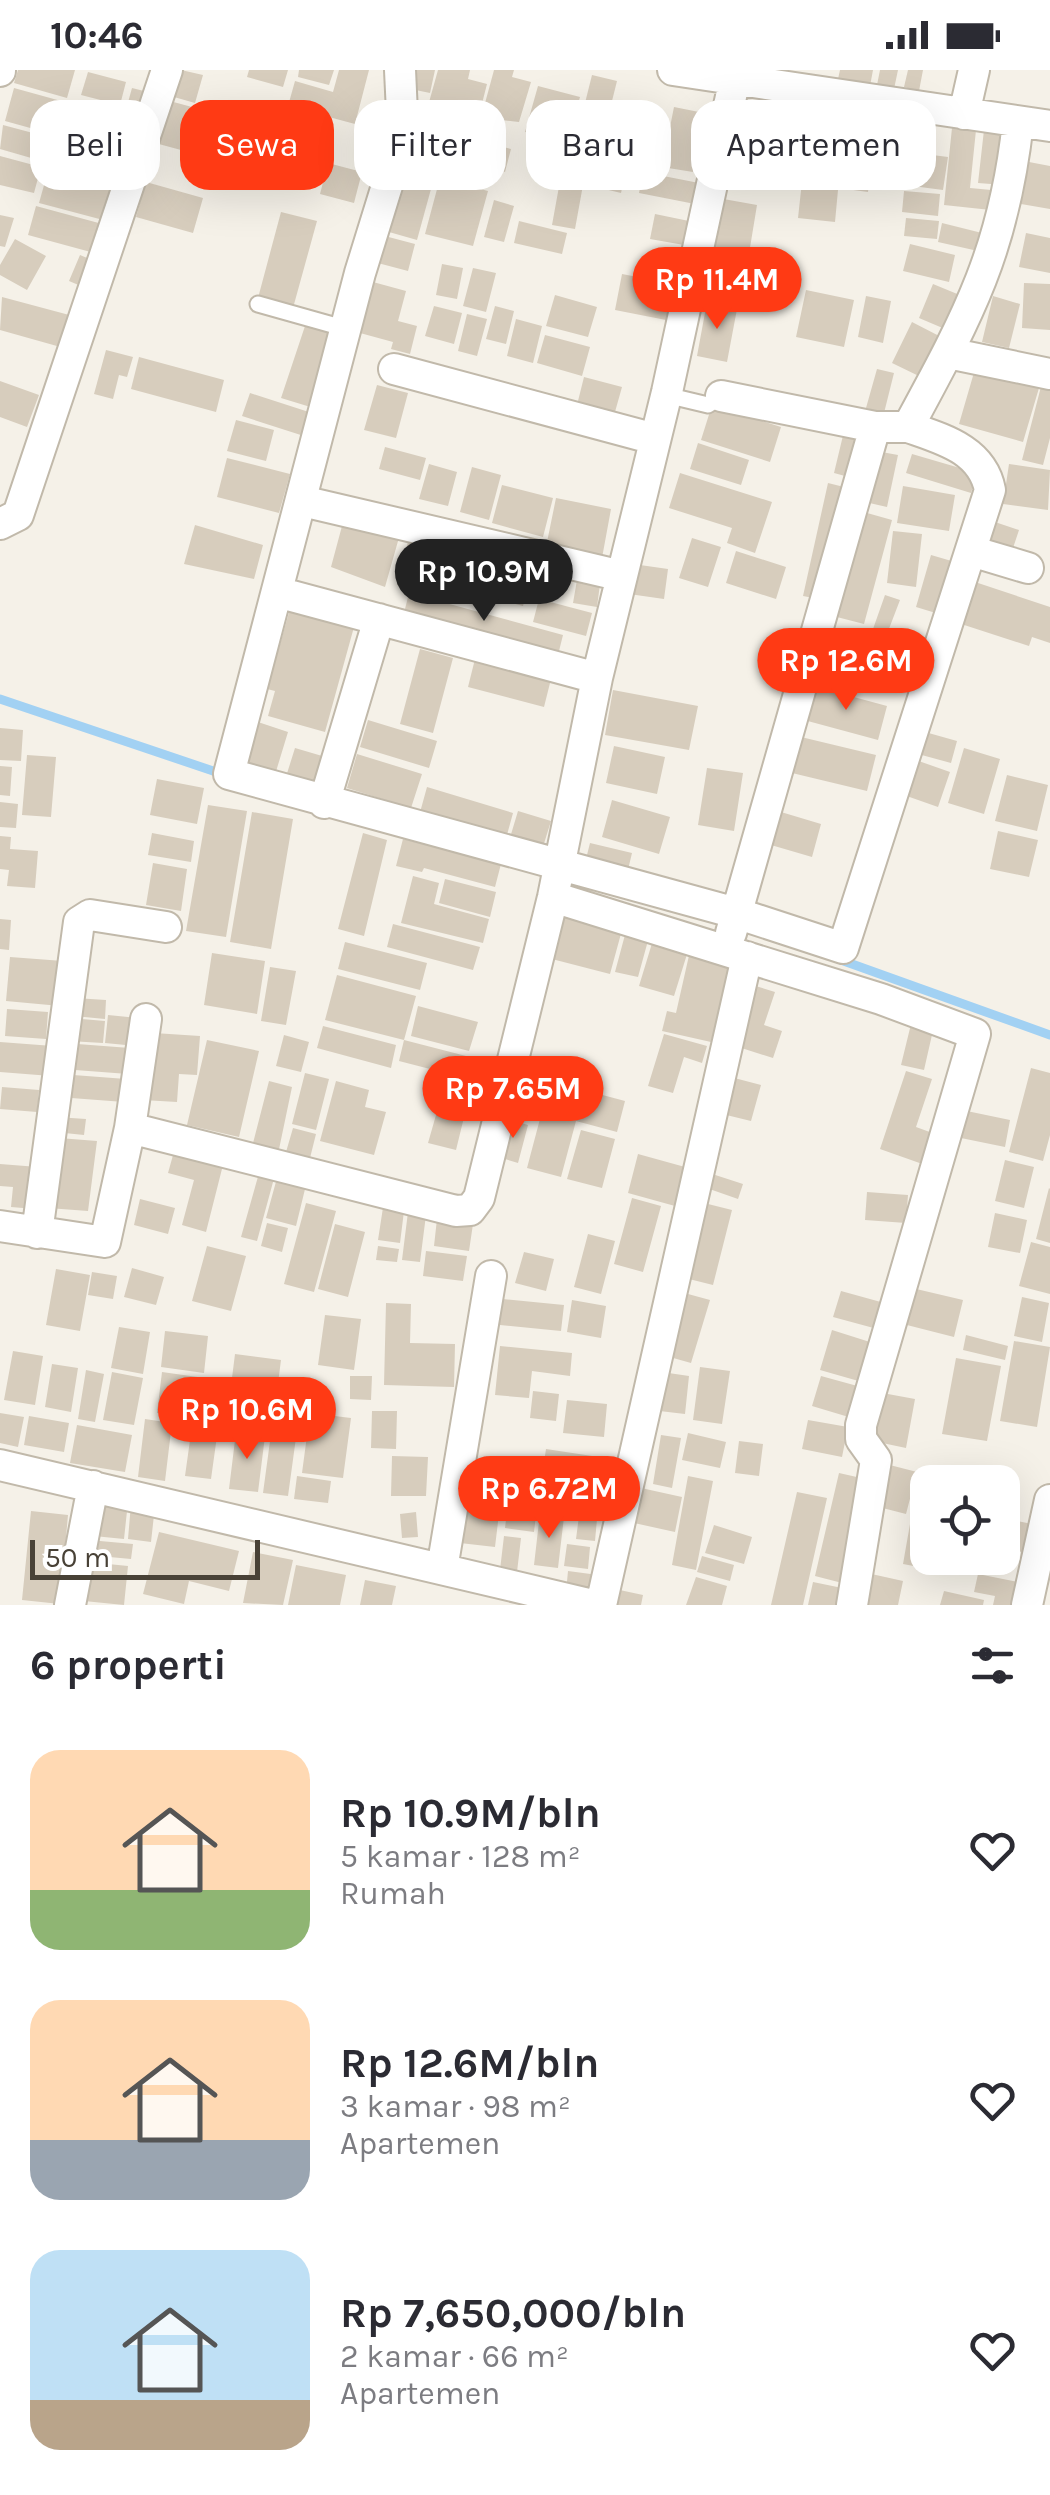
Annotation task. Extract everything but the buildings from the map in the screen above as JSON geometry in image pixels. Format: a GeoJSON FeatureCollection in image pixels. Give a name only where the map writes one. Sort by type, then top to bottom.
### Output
{"type":"FeatureCollection","features":[{"type":"Feature","properties":{"kind":"street"},"geometry":{"type":"LineString","coordinates":[[0,524],[18,516],[167,70]]}},
{"type":"Feature","properties":{"kind":"street"},"geometry":{"type":"LineString","coordinates":[[400,70],[403,134],[229,774],[734,937],[975,1034],[860,1425],[860,1440],[876,1460],[852,1605]]}},
{"type":"Feature","properties":{"kind":"street"},"geometry":{"type":"LineString","coordinates":[[672,70],[1050,126]]}},
{"type":"Feature","properties":{"kind":"street"},"geometry":{"type":"LineString","coordinates":[[964,114],[974,70]]}},
{"type":"Feature","properties":{"kind":"street"},"geometry":{"type":"LineString","coordinates":[[130,1128],[456,1211],[470,1210],[479,1198],[555,879],[597,678],[666,395],[735,78]]}},
{"type":"Feature","properties":{"kind":"street"},"geometry":{"type":"LineString","coordinates":[[908,427],[948,353],[994,253],[1007,206],[1018,122]]}},
{"type":"Feature","properties":{"kind":"street"},"geometry":{"type":"LineString","coordinates":[[948,353],[1050,374]]}},
{"type":"Feature","properties":{"kind":"street"},"geometry":{"type":"LineString","coordinates":[[394,370],[655,440]]}},
{"type":"Feature","properties":{"kind":"street"},"geometry":{"type":"LineString","coordinates":[[721,396],[875,427],[908,427],[948,442],[981,464],[990,490],[843,948],[734,937]]}},
{"type":"Feature","properties":{"kind":"street"},"geometry":{"type":"LineString","coordinates":[[601,1605],[734,937],[875,427]]}},
{"type":"Feature","properties":{"kind":"street"},"geometry":{"type":"LineString","coordinates":[[302,501],[622,576]]}},
{"type":"Feature","properties":{"kind":"street"},"geometry":{"type":"LineString","coordinates":[[971,551],[1028,568]]}},
{"type":"Feature","properties":{"kind":"street"},"geometry":{"type":"LineString","coordinates":[[278,592],[597,678]]}},
{"type":"Feature","properties":{"kind":"street"},"geometry":{"type":"LineString","coordinates":[[324,803],[380,620]]}},
{"type":"Feature","properties":{"kind":"street"},"geometry":{"type":"LineString","coordinates":[[37,1233],[79,922],[90,914],[166,927]]}},
{"type":"Feature","properties":{"kind":"street"},"geometry":{"type":"LineString","coordinates":[[0,1226],[104,1242],[130,1128],[146,1018]]}},
{"type":"Feature","properties":{"kind":"street"},"geometry":{"type":"LineString","coordinates":[[442,1569],[491,1276]]}},
{"type":"Feature","properties":{"kind":"street"},"geometry":{"type":"LineString","coordinates":[[0,1464],[442,1569],[560,1601],[592,1605]]}},
{"type":"Feature","properties":{"kind":"street"},"geometry":{"type":"LineString","coordinates":[[70,1605],[94,1486]]}},
{"type":"Feature","properties":{"kind":"street"},"geometry":{"type":"LineString","coordinates":[[1027,1605],[1050,1500]]}},
{"type":"Feature","properties":{"kind":"lane"},"geometry":{"type":"LineString","coordinates":[[258,304],[347,329]]}},
{"type":"Feature","properties":{"kind":"lane"},"geometry":{"type":"LineString","coordinates":[[666,395],[708,406],[721,396]]}},
{"type":"Feature","properties":{"kind":"waterway"},"geometry":{"type":"LineString","coordinates":[[0,699],[225,775]]}},
{"type":"Feature","properties":{"kind":"waterway"},"geometry":{"type":"LineString","coordinates":[[838,959],[1050,1035]]}}]}
